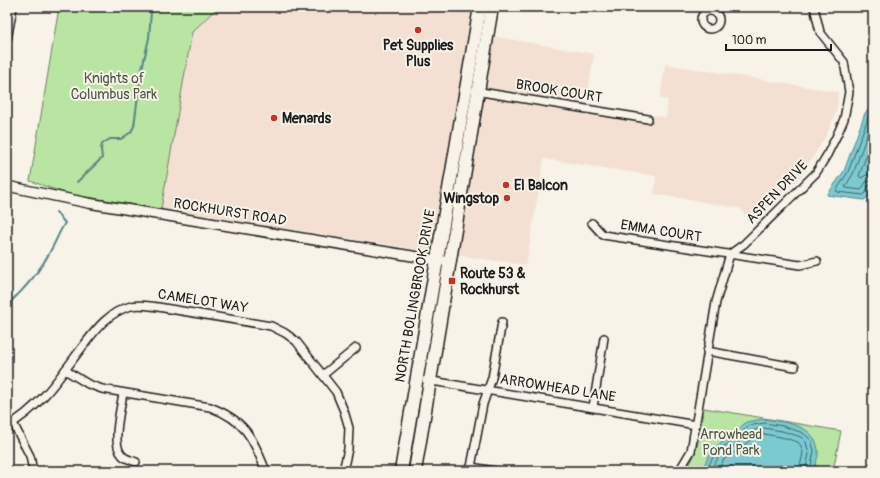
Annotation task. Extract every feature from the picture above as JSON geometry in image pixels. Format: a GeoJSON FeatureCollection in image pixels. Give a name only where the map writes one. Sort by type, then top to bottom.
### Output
{"type":"FeatureCollection","features":[{"type":"Feature","properties":{"kind":"main road","name":"NORTH BOLINGBROOK DRIVE"},"geometry":{"type":"LineString","coordinates":[[401,471],[480,7]]}},
{"type":"Feature","properties":{"kind":"main road","name":"NORTH BOLINGBROOK DRIVE"},"geometry":{"type":"LineString","coordinates":[[415,471],[492,7]]}},
{"type":"Feature","properties":{"kind":"street","name":"ASPEN DRIVE"},"geometry":{"type":"LineString","coordinates":[[730,254],[744,244],[816,173],[831,149],[844,119],[849,92],[844,62],[820,32],[814,7]]}},
{"type":"Feature","properties":{"kind":"street"},"geometry":{"type":"LineString","coordinates":[[7,40],[11,9]]}},
{"type":"Feature","properties":{"kind":"street","name":"BROOK COURT"},"geometry":{"type":"LineString","coordinates":[[465,90],[648,118]]}},
{"type":"Feature","properties":{"kind":"street","name":"ROCKHURST ROAD"},"geometry":{"type":"LineString","coordinates":[[7,186],[88,203],[450,262]]}},
{"type":"Feature","properties":{"kind":"street","name":"EMMA COURT"},"geometry":{"type":"LineString","coordinates":[[592,223],[603,235],[800,265],[817,261]]}},
{"type":"Feature","properties":{"kind":"street"},"geometry":{"type":"LineString","coordinates":[[679,471],[691,451],[716,302],[730,254]]}},
{"type":"Feature","properties":{"kind":"street","name":"CAMELOT WAY"},"geometry":{"type":"LineString","coordinates":[[10,424],[34,406],[65,370],[99,325],[113,313],[131,306],[144,305],[271,326],[285,333],[296,341],[336,392],[344,411],[349,428],[348,449],[343,471]]}},
{"type":"Feature","properties":{"kind":"street"},"geometry":{"type":"LineString","coordinates":[[495,471],[471,467],[483,404],[492,378],[502,322]]}},
{"type":"Feature","properties":{"kind":"street"},"geometry":{"type":"LineString","coordinates":[[593,407],[604,338]]}},
{"type":"Feature","properties":{"kind":"street"},"geometry":{"type":"LineString","coordinates":[[322,374],[356,348]]}},
{"type":"Feature","properties":{"kind":"street"},"geometry":{"type":"LineString","coordinates":[[707,351],[795,367]]}},
{"type":"Feature","properties":{"kind":"street"},"geometry":{"type":"LineString","coordinates":[[65,370],[88,384],[102,389],[210,407],[224,413],[239,422],[247,432],[255,445],[266,471]]}},
{"type":"Feature","properties":{"kind":"street","name":"ARROWHEAD LANE"},"geometry":{"type":"LineString","coordinates":[[416,379],[696,424]]}},
{"type":"Feature","properties":{"kind":"street"},"geometry":{"type":"LineString","coordinates":[[123,393],[117,436],[118,445],[121,455],[136,462]]}},
{"type":"Feature","properties":{"kind":"street"},"geometry":{"type":"LineString","coordinates":[[10,424],[25,444],[30,456],[33,471]]}},
{"type":"Feature","properties":{"kind":"shaded area"},"geometry":{"type":"Polygon","coordinates":[[[218,7],[474,7],[434,244],[431,250],[426,251],[161,209],[192,32],[218,7]]]}},
{"type":"Feature","properties":{"kind":"shaded area"},"geometry":{"type":"Polygon","coordinates":[[[491,36],[594,54],[586,105],[666,117],[668,100],[660,99],[665,64],[838,92],[837,109],[827,134],[802,175],[778,198],[750,221],[740,208],[654,194],[656,176],[544,159],[526,265],[456,255],[491,36]]]}},
{"type":"Feature","properties":{"kind":"green space","name":"Knights of Columbus Park"},"geometry":{"type":"Polygon","coordinates":[[[59,7],[218,7],[192,32],[161,209],[68,194],[30,181],[59,7]]]}},
{"type":"Feature","properties":{"kind":"green space","name":"Arrowhead Pond Park"},"geometry":{"type":"Polygon","coordinates":[[[704,408],[841,431],[833,471],[685,471],[690,465],[696,449],[704,408]]]}},
{"type":"Feature","properties":{"kind":"water"},"geometry":{"type":"Polygon","coordinates":[[[870,108],[873,108],[873,178],[870,196],[864,200],[827,195],[844,171],[865,113],[870,108]]]}},
{"type":"Feature","properties":{"kind":"water","name":"Arrowhead Pond Park"},"geometry":{"type":"Polygon","coordinates":[[[763,419],[789,423],[805,430],[811,435],[816,441],[818,450],[814,471],[701,471],[713,448],[730,438],[746,422],[763,419]]]}},
{"type":"Feature","properties":{"kind":"waterway"},"geometry":{"type":"LineString","coordinates":[[77,182],[102,158],[102,144],[110,139],[121,139],[131,132],[134,126],[141,73],[149,38],[151,12],[166,7]]}},
{"type":"Feature","properties":{"kind":"waterway"},"geometry":{"type":"LineString","coordinates":[[7,305],[32,279],[54,245],[65,223],[56,212]]}},
{"type":"Feature","properties":{"kind":"place","name":"Pet Supplies Plus"},"geometry":{"type":"Point","coordinates":[418,30]}},
{"type":"Feature","properties":{"kind":"place","name":"Menards"},"geometry":{"type":"Point","coordinates":[274,118]}},
{"type":"Feature","properties":{"kind":"place","name":"El Balcon"},"geometry":{"type":"Point","coordinates":[506,185]}},
{"type":"Feature","properties":{"kind":"place","name":"Wingstop"},"geometry":{"type":"Point","coordinates":[507,198]}},
{"type":"Feature","properties":{"kind":"place","name":"Route 53 & Rockhurst"},"geometry":{"type":"Point","coordinates":[452,281]}}]}
